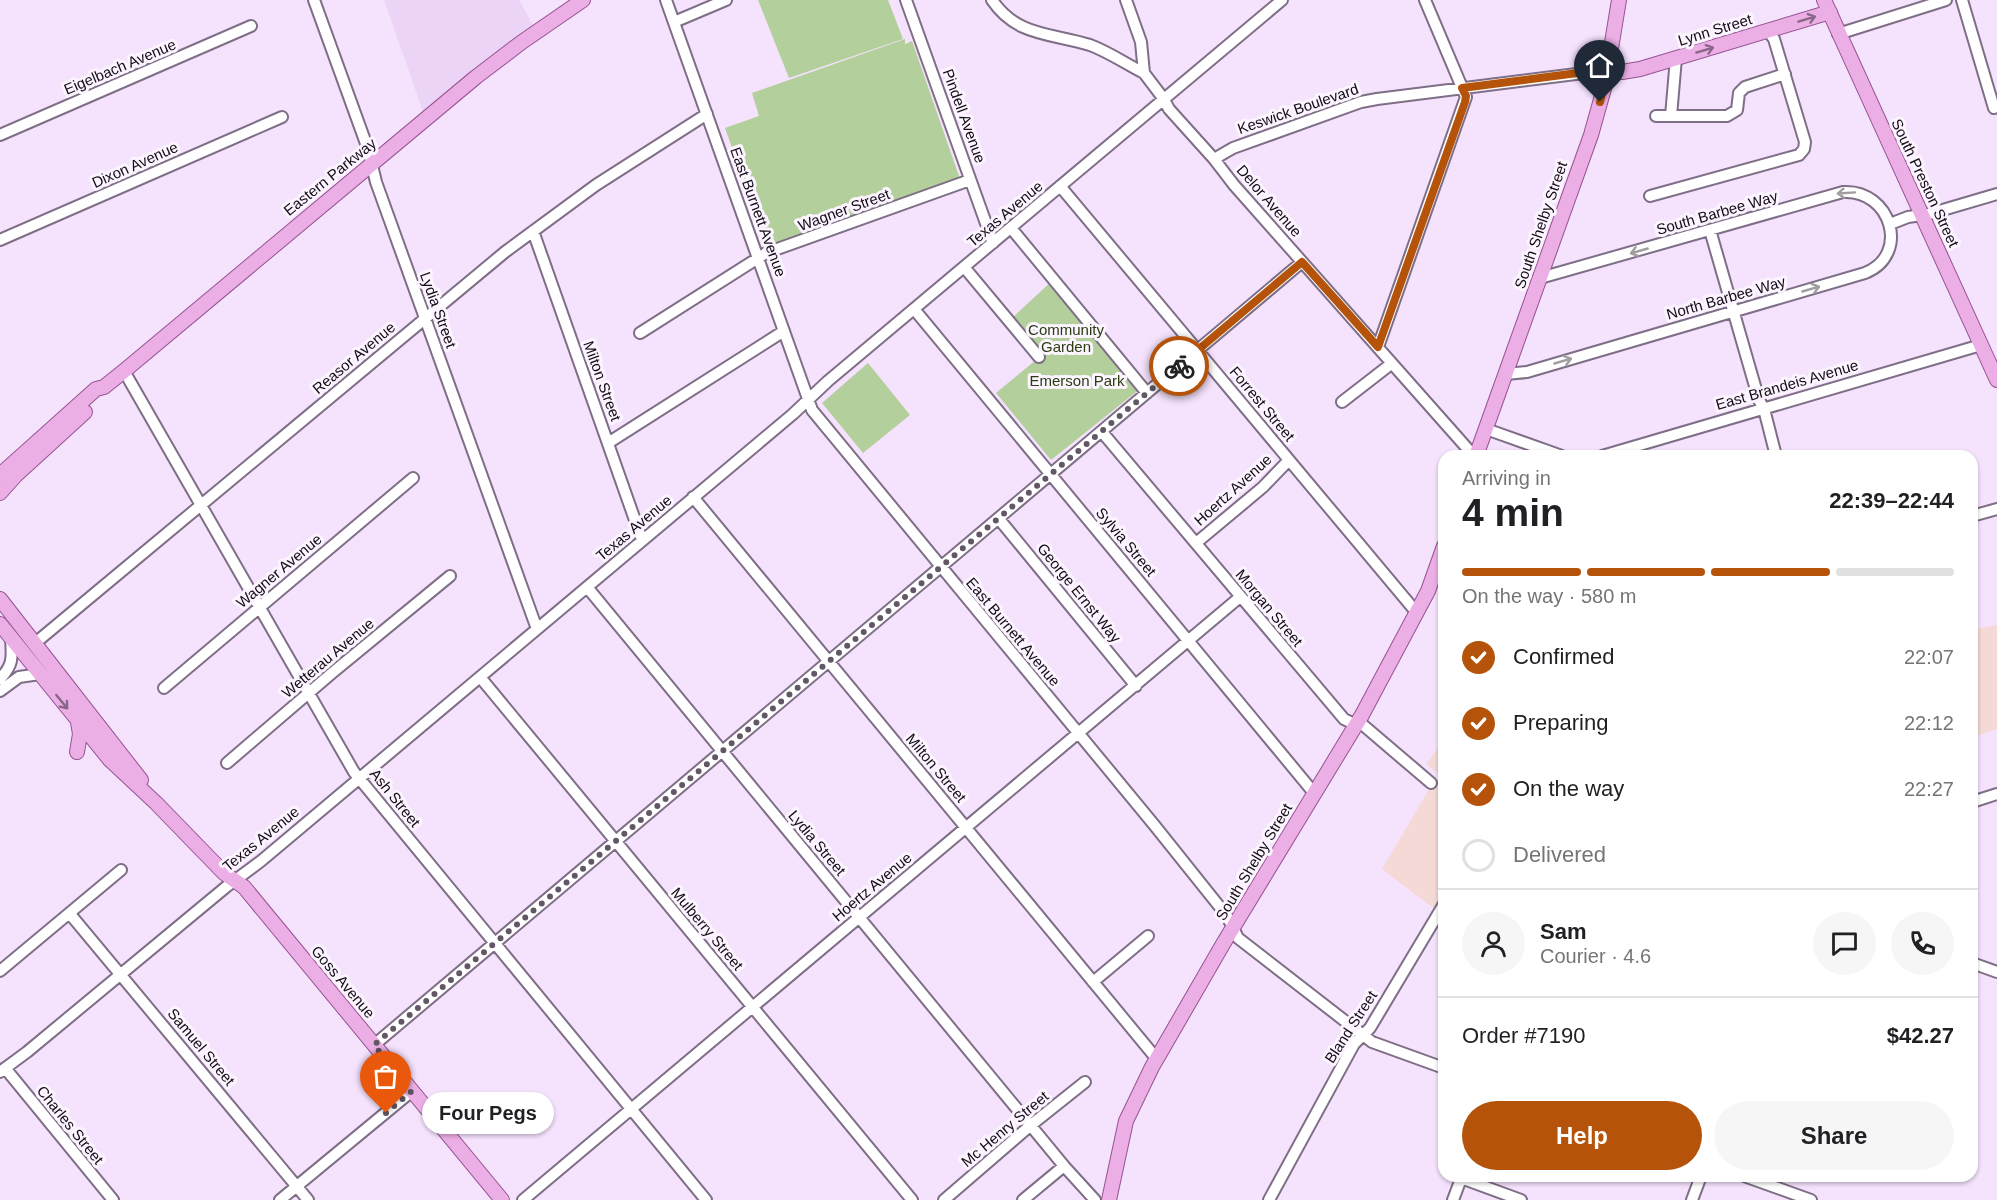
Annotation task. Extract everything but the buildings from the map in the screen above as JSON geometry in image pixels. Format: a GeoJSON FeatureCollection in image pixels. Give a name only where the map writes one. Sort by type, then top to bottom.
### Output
{"type":"FeatureCollection","features":[{"type":"Feature","properties":{"kind":"main road","name":"Eastern Parkway"},"geometry":{"type":"LineString","coordinates":[[0,475],[96,389],[104,387],[124,371],[476,77],[583,0]]}},
{"type":"Feature","properties":{"kind":"main road","name":"South Shelby Street"},"geometry":{"type":"LineString","coordinates":[[1477,450],[1591,135],[1608,69],[1619,0]]}},
{"type":"Feature","properties":{"kind":"main road","name":"Lynn Street"},"geometry":{"type":"LineString","coordinates":[[1608,69],[1622,72],[1640,69],[1768,31],[1827,6]]}},
{"type":"Feature","properties":{"kind":"main road","name":"South Preston Street"},"geometry":{"type":"LineString","coordinates":[[1827,6],[1995,372]]}},
{"type":"Feature","properties":{"kind":"main road","name":"Eastern Parkway"},"geometry":{"type":"LineString","coordinates":[[0,493],[16,475],[66,431],[102,395],[104,387]]}},
{"type":"Feature","properties":{"kind":"main road","name":"South Shelby Street"},"geometry":{"type":"LineString","coordinates":[[1109,1200],[1126,1121],[1156,1058],[1356,725],[1417,613],[1438,563]]}},
{"type":"Feature","properties":{"kind":"main road","name":"Goss Avenue"},"geometry":{"type":"LineString","coordinates":[[0,599],[143,783],[149,796]]}},
{"type":"Feature","properties":{"kind":"main road","name":"Goss Avenue"},"geometry":{"type":"LineString","coordinates":[[0,624],[110,760],[149,796],[224,873],[244,887],[502,1200]]}},
{"type":"Feature","properties":{"kind":"main road"},"geometry":{"type":"LineString","coordinates":[[76,752],[80,734],[78,722]]}},
{"type":"Feature","properties":{"kind":"street","name":"Lydia Street"},"geometry":{"type":"LineString","coordinates":[[314,0],[537,629]]}},
{"type":"Feature","properties":{"kind":"street","name":"East Burnett Avenue"},"geometry":{"type":"LineString","coordinates":[[666,0],[812,410],[1221,908],[1238,938],[1372,1042],[1438,1066]]}},
{"type":"Feature","properties":{"kind":"street"},"geometry":{"type":"LineString","coordinates":[[674,22],[726,0]]}},
{"type":"Feature","properties":{"kind":"street"},"geometry":{"type":"LineString","coordinates":[[992,0],[1008,18],[1026,29],[1092,46],[1144,73]]}},
{"type":"Feature","properties":{"kind":"street"},"geometry":{"type":"LineString","coordinates":[[1126,0],[1141,42],[1144,73]]}},
{"type":"Feature","properties":{"kind":"street","name":"Texas Avenue"},"geometry":{"type":"LineString","coordinates":[[2,1070],[122,974],[480,677],[1163,98],[1282,0]]}},
{"type":"Feature","properties":{"kind":"street"},"geometry":{"type":"LineString","coordinates":[[1378,347],[1466,96],[1425,0]]}},
{"type":"Feature","properties":{"kind":"street"},"geometry":{"type":"LineString","coordinates":[[1838,34],[1946,0]]}},
{"type":"Feature","properties":{"kind":"street"},"geometry":{"type":"LineString","coordinates":[[1962,0],[1994,108]]}},
{"type":"Feature","properties":{"kind":"street","name":"Pindell Avenue"},"geometry":{"type":"LineString","coordinates":[[909,1],[993,243]]}},
{"type":"Feature","properties":{"kind":"street","name":"Eigelbach Avenue"},"geometry":{"type":"LineString","coordinates":[[0,135],[251,26]]}},
{"type":"Feature","properties":{"kind":"street"},"geometry":{"type":"LineString","coordinates":[[1650,196],[1799,155],[1804,149],[1805,142],[1785,74],[1774,39],[1768,31]]}},
{"type":"Feature","properties":{"kind":"street"},"geometry":{"type":"LineString","coordinates":[[1671,116],[1676,58]]}},
{"type":"Feature","properties":{"kind":"street","name":"Keswick Boulevard"},"geometry":{"type":"LineString","coordinates":[[1214,159],[1233,148],[1361,102],[1608,69]]}},
{"type":"Feature","properties":{"kind":"street","name":"Delor Avenue"},"geometry":{"type":"LineString","coordinates":[[1144,73],[1169,109],[1234,185],[1470,450]]}},
{"type":"Feature","properties":{"kind":"street"},"geometry":{"type":"LineString","coordinates":[[1656,116],[1727,116],[1737,110],[1739,93],[1745,87],[1785,74]]}},
{"type":"Feature","properties":{"kind":"street","name":"Reasor Avenue"},"geometry":{"type":"LineString","coordinates":[[34,644],[505,252],[596,185],[707,114]]}},
{"type":"Feature","properties":{"kind":"street","name":"Dixon Avenue"},"geometry":{"type":"LineString","coordinates":[[0,240],[282,117]]}},
{"type":"Feature","properties":{"kind":"street","name":"Wagner Street"},"geometry":{"type":"LineString","coordinates":[[640,333],[766,253],[970,180]]}},
{"type":"Feature","properties":{"kind":"street","name":"Forrest Street"},"geometry":{"type":"LineString","coordinates":[[1060,186],[1417,613]]}},
{"type":"Feature","properties":{"kind":"street","name":"South Barbee Way"},"geometry":{"type":"LineString","coordinates":[[1540,278],[1820,198],[1850,192],[1860,193],[1875,201],[1890,224]]}},
{"type":"Feature","properties":{"kind":"street"},"geometry":{"type":"LineString","coordinates":[[1890,224],[1908,217],[1929,214],[1997,194]]}},
{"type":"Feature","properties":{"kind":"street","name":"North Barbee Way"},"geometry":{"type":"LineString","coordinates":[[1506,374],[1527,372],[1870,271],[1876,268],[1886,256],[1892,234],[1890,224]]}},
{"type":"Feature","properties":{"kind":"street"},"geometry":{"type":"LineString","coordinates":[[1011,228],[1147,393]]}},
{"type":"Feature","properties":{"kind":"street"},"geometry":{"type":"LineString","coordinates":[[1710,230],[1774,450]]}},
{"type":"Feature","properties":{"kind":"street","name":"Milton Street"},"geometry":{"type":"LineString","coordinates":[[533,231],[642,540]]}},
{"type":"Feature","properties":{"kind":"street"},"geometry":{"type":"LineString","coordinates":[[374,1045],[1302,262]]}},
{"type":"Feature","properties":{"kind":"street"},"geometry":{"type":"LineString","coordinates":[[964,267],[1039,357]]}},
{"type":"Feature","properties":{"kind":"street","name":"Sylvia Street"},"geometry":{"type":"LineString","coordinates":[[914,309],[1314,794]]}},
{"type":"Feature","properties":{"kind":"street"},"geometry":{"type":"LineString","coordinates":[[608,443],[784,331]]}},
{"type":"Feature","properties":{"kind":"street","name":"East Brandeis Avenue"},"geometry":{"type":"LineString","coordinates":[[1623,450],[1981,345]]}},
{"type":"Feature","properties":{"kind":"street"},"geometry":{"type":"LineString","coordinates":[[1342,402],[1391,364]]}},
{"type":"Feature","properties":{"kind":"street","name":"Ash Street"},"geometry":{"type":"LineString","coordinates":[[124,371],[350,766],[705,1200]]}},
{"type":"Feature","properties":{"kind":"street"},"geometry":{"type":"LineString","coordinates":[[1486,429],[1545,450]]}},
{"type":"Feature","properties":{"kind":"street","name":"Morgan Street"},"geometry":{"type":"LineString","coordinates":[[1101,432],[1344,719],[1356,725],[1363,725],[1377,735],[1431,783]]}},
{"type":"Feature","properties":{"kind":"street","name":"Hoertz Avenue"},"geometry":{"type":"LineString","coordinates":[[1196,543],[1263,487],[1289,460]]}},
{"type":"Feature","properties":{"kind":"street","name":"Wagner Avenue"},"geometry":{"type":"LineString","coordinates":[[164,688],[413,478]]}},
{"type":"Feature","properties":{"kind":"street","name":"Milton Street"},"geometry":{"type":"LineString","coordinates":[[693,497],[1156,1058]]}},
{"type":"Feature","properties":{"kind":"street"},"geometry":{"type":"LineString","coordinates":[[1978,514],[1997,509]]}},
{"type":"Feature","properties":{"kind":"street","name":"George Ernst Way"},"geometry":{"type":"LineString","coordinates":[[999,519],[1136,686]]}},
{"type":"Feature","properties":{"kind":"street","name":"Wetterau Avenue"},"geometry":{"type":"LineString","coordinates":[[227,763],[450,576]]}},
{"type":"Feature","properties":{"kind":"street","name":"Lydia Street"},"geometry":{"type":"LineString","coordinates":[[586,587],[1064,1166],[1095,1200]]}},
{"type":"Feature","properties":{"kind":"street","name":"Hoertz Avenue"},"geometry":{"type":"LineString","coordinates":[[524,1200],[1240,597]]}},
{"type":"Feature","properties":{"kind":"street"},"geometry":{"type":"LineString","coordinates":[[0,679],[12,661],[11,638]]}},
{"type":"Feature","properties":{"kind":"street"},"geometry":{"type":"LineString","coordinates":[[0,691],[19,677],[40,674]]}},
{"type":"Feature","properties":{"kind":"street","name":"Mulberry Street"},"geometry":{"type":"LineString","coordinates":[[480,677],[912,1200]]}},
{"type":"Feature","properties":{"kind":"street"},"geometry":{"type":"LineString","coordinates":[[1978,800],[1997,795]]}},
{"type":"Feature","properties":{"kind":"street"},"geometry":{"type":"LineString","coordinates":[[0,971],[121,870]]}},
{"type":"Feature","properties":{"kind":"street","name":"Samuel Street"},"geometry":{"type":"LineString","coordinates":[[70,914],[308,1200]]}},
{"type":"Feature","properties":{"kind":"street","name":"Bland Street"},"geometry":{"type":"LineString","coordinates":[[1269,1200],[1354,1044],[1370,1028],[1438,914]]}},
{"type":"Feature","properties":{"kind":"street"},"geometry":{"type":"LineString","coordinates":[[1093,982],[1148,936]]}},
{"type":"Feature","properties":{"kind":"street"},"geometry":{"type":"LineString","coordinates":[[1978,965],[1997,972]]}},
{"type":"Feature","properties":{"kind":"street","name":"Charles Street"},"geometry":{"type":"LineString","coordinates":[[2,1070],[113,1200]]}},
{"type":"Feature","properties":{"kind":"street","name":"Mc Henry Street"},"geometry":{"type":"LineString","coordinates":[[944,1200],[1085,1082]]}},
{"type":"Feature","properties":{"kind":"street"},"geometry":{"type":"LineString","coordinates":[[280,1200],[412,1091]]}},
{"type":"Feature","properties":{"kind":"street"},"geometry":{"type":"LineString","coordinates":[[1023,1200],[1064,1166]]}},
{"type":"Feature","properties":{"kind":"street"},"geometry":{"type":"LineString","coordinates":[[1453,1200],[1460,1182]]}},
{"type":"Feature","properties":{"kind":"street"},"geometry":{"type":"LineString","coordinates":[[1475,1182],[1521,1200]]}},
{"type":"Feature","properties":{"kind":"street"},"geometry":{"type":"LineString","coordinates":[[1692,1200],[1699,1182]]}},
{"type":"Feature","properties":{"kind":"street"},"geometry":{"type":"LineString","coordinates":[[1761,1182],[1811,1200]]}},
{"type":"Feature","properties":{"kind":"shaded area"},"geometry":{"type":"Polygon","coordinates":[[[384,0],[519,0],[534,27],[424,114],[384,0]]]}},
{"type":"Feature","properties":{"kind":"shaded area"},"geometry":{"type":"Polygon","coordinates":[[[1997,625],[1997,729],[1978,735],[1978,628],[1997,625]]]}},
{"type":"Feature","properties":{"kind":"shaded area"},"geometry":{"type":"Polygon","coordinates":[[[1438,748],[1438,774],[1426,764],[1438,748]]]}},
{"type":"Feature","properties":{"kind":"shaded area"},"geometry":{"type":"Polygon","coordinates":[[[1438,779],[1438,906],[1436,910],[1382,869],[1428,791],[1438,779]]]}},
{"type":"Feature","properties":{"kind":"green space"},"geometry":{"type":"Polygon","coordinates":[[[758,0],[888,0],[903,39],[789,78],[758,0]]]}},
{"type":"Feature","properties":{"kind":"green space"},"geometry":{"type":"Polygon","coordinates":[[[905,39],[905,44],[912,41],[960,179],[768,248],[725,128],[759,116],[752,93],[905,39]]]}},
{"type":"Feature","properties":{"kind":"green space","name":"Emerson Park"},"geometry":{"type":"Polygon","coordinates":[[[1052,281],[1141,388],[1051,460],[996,393],[1043,354],[1011,319],[1052,281]]]}},
{"type":"Feature","properties":{"kind":"green space"},"geometry":{"type":"Polygon","coordinates":[[[868,363],[910,415],[863,453],[822,403],[868,363]]]}},
{"type":"Feature","properties":{"kind":"way so far"},"geometry":{"type":"LineString","coordinates":[[386,1113],[412,1091],[374,1045],[1179,366]]}},
{"type":"Feature","properties":{"kind":"place","name":"Four Pegs"},"geometry":{"type":"Point","coordinates":[386,1113]}},
{"type":"Feature","properties":{"kind":"route"},"geometry":{"type":"LineString","coordinates":[[1179,366],[1302,262],[1378,347],[1465,102],[1466,96],[1462,88],[1608,69],[1600,102]]}},
{"type":"Feature","properties":{"kind":"park label","name":"Community Garden"},"geometry":{"type":"Point","coordinates":[1066,338]}}]}
